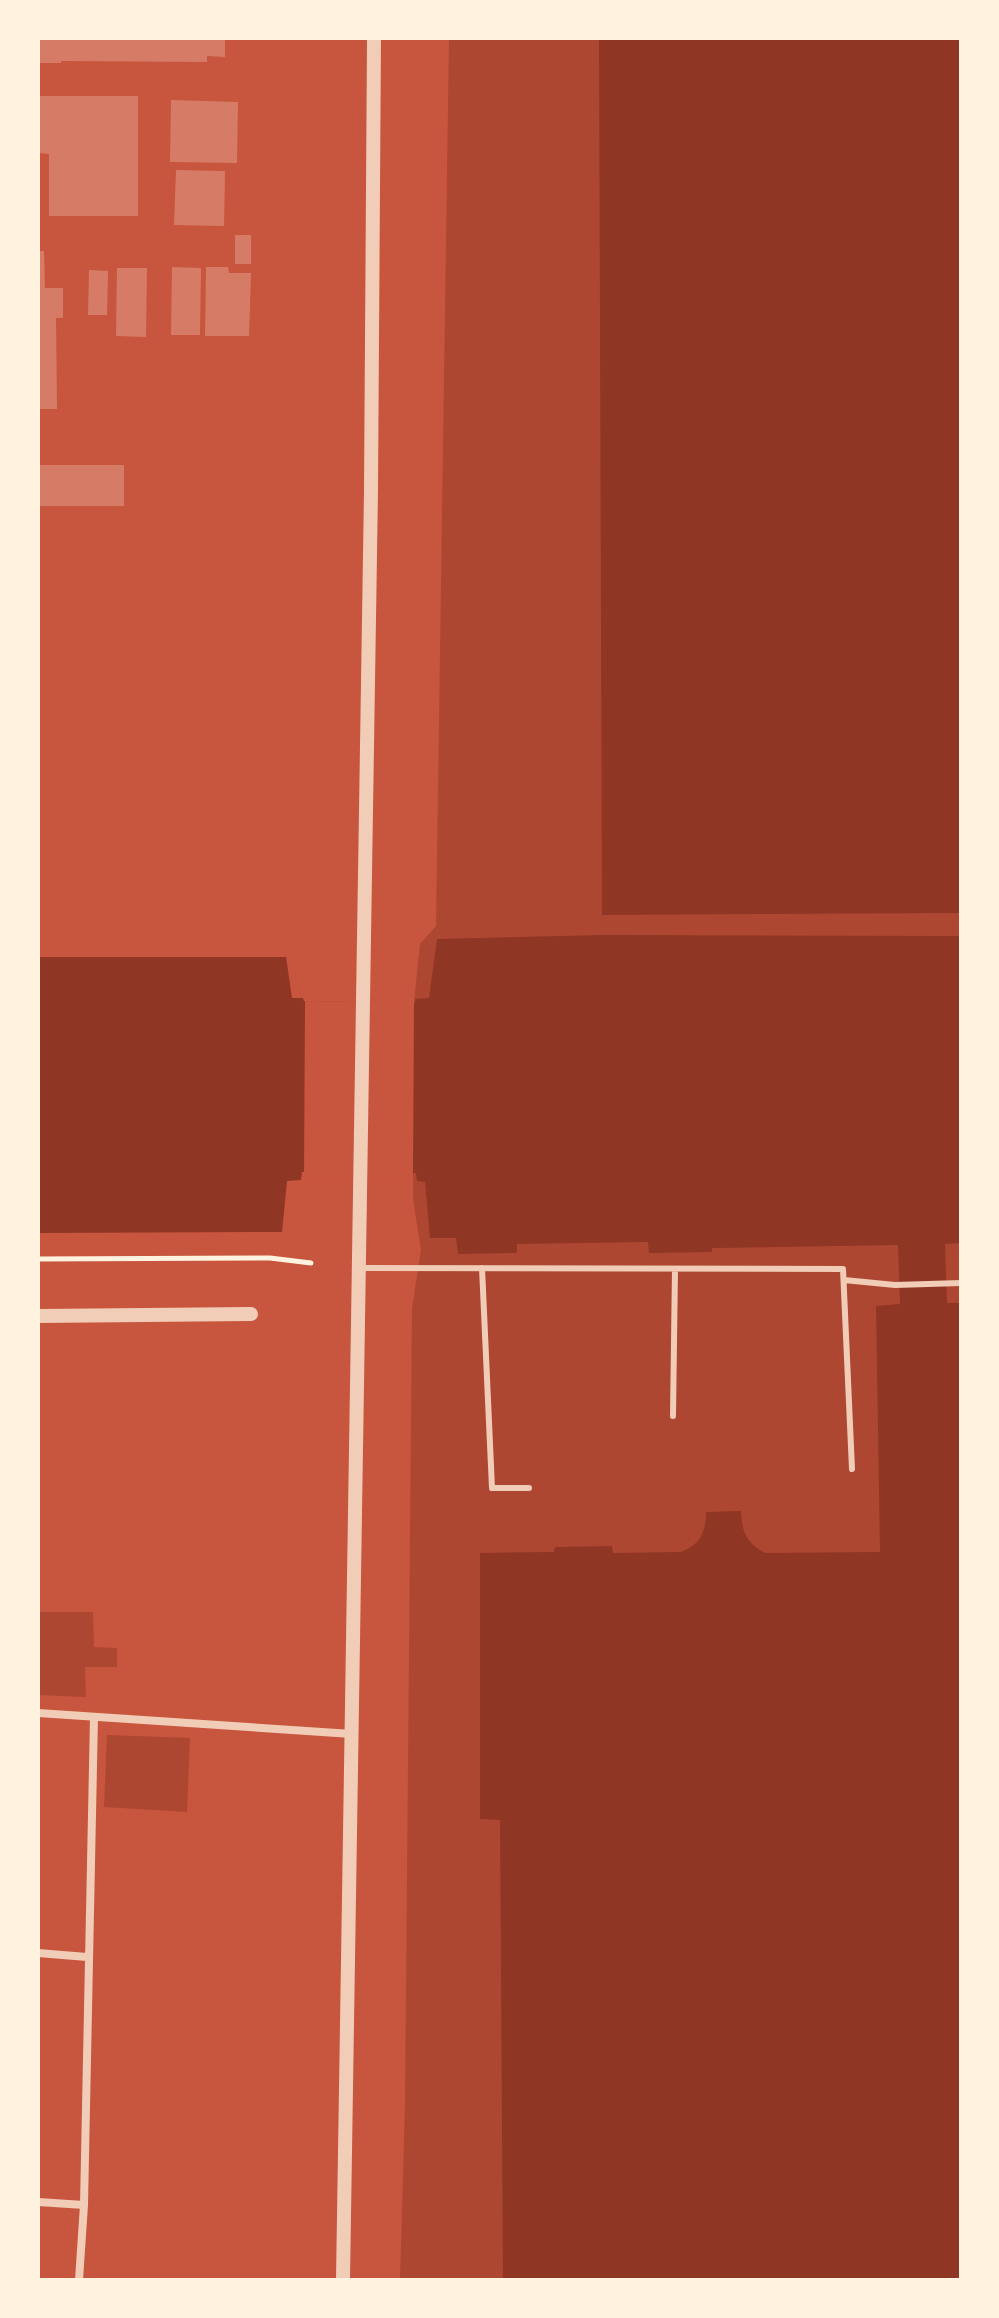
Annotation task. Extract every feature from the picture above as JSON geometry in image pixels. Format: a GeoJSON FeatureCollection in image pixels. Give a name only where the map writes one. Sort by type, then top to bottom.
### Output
{"type":"FeatureCollection","features":[{"type":"Feature","properties":{"kind":"street"},"geometry":{"type":"LineString","coordinates":[[343,2280],[371,491],[374,38]]}},
{"type":"Feature","properties":{"kind":"street"},"geometry":{"type":"LineString","coordinates":[[38,1316],[251,1314]]}},
{"type":"Feature","properties":{"kind":"street"},"geometry":{"type":"LineString","coordinates":[[38,1713],[352,1734]]}},
{"type":"Feature","properties":{"kind":"street"},"geometry":{"type":"LineString","coordinates":[[79,2280],[84,2205],[94,1717]]}},
{"type":"Feature","properties":{"kind":"street"},"geometry":{"type":"LineString","coordinates":[[38,1953],[87,1957]]}},
{"type":"Feature","properties":{"kind":"street"},"geometry":{"type":"LineString","coordinates":[[38,2202],[84,2205]]}},
{"type":"Feature","properties":{"kind":"lane"},"geometry":{"type":"LineString","coordinates":[[358,1268],[843,1269],[852,1469]]}},
{"type":"Feature","properties":{"kind":"lane"},"geometry":{"type":"LineString","coordinates":[[482,1268],[492,1488],[529,1488]]}},
{"type":"Feature","properties":{"kind":"lane"},"geometry":{"type":"LineString","coordinates":[[673,1416],[675,1269]]}},
{"type":"Feature","properties":{"kind":"lane"},"geometry":{"type":"LineString","coordinates":[[844,1280],[895,1285],[957,1284]]}},
{"type":"Feature","properties":{"kind":"path"},"geometry":{"type":"LineString","coordinates":[[38,1259],[270,1258],[311,1263]]}},
{"type":"Feature","properties":{"kind":"shaded area"},"geometry":{"type":"Polygon","coordinates":[[[449,38],[961,38],[961,2280],[400,2280],[405,2105],[412,1308],[421,1250],[413,1199],[414,1002],[420,944],[436,926],[449,38]]]}},
{"type":"Feature","properties":{"kind":"shaded area"},"geometry":{"type":"Polygon","coordinates":[[[599,38],[961,38],[961,913],[602,915],[599,38]]]}},
{"type":"Feature","properties":{"kind":"shaded area"},"geometry":{"type":"Polygon","coordinates":[[[602,935],[961,936],[961,1243],[945,1244],[947,1303],[961,1303],[961,2280],[503,2280],[500,1820],[480,1819],[480,1553],[554,1552],[555,1547],[612,1546],[613,1553],[681,1552],[701,1537],[706,1512],[741,1511],[746,1536],[765,1553],[880,1552],[876,1306],[900,1304],[898,1245],[712,1248],[712,1252],[649,1253],[648,1242],[517,1244],[517,1253],[458,1254],[456,1238],[430,1238],[425,1182],[417,1181],[416,1173],[302,1172],[301,1180],[287,1181],[282,1232],[38,1233],[38,957],[286,957],[292,998],[303,998],[304,1001],[415,1003],[415,999],[429,998],[437,939],[602,935]]]}},
{"type":"Feature","properties":{"kind":"shaded area"},"geometry":{"type":"Polygon","coordinates":[[[38,1612],[93,1612],[94,1647],[117,1648],[117,1667],[85,1667],[86,1697],[38,1695],[38,1612]]]}},
{"type":"Feature","properties":{"kind":"shaded area"},"geometry":{"type":"Polygon","coordinates":[[[107,1735],[190,1738],[187,1812],[104,1807],[107,1735]]]}},
{"type":"Feature","properties":{"kind":"pier"},"geometry":{"type":"Polygon","coordinates":[[[305,1001],[414,1002],[413,1178],[304,1177],[305,1001]]]}},
{"type":"Feature","properties":{"kind":"building"},"geometry":{"type":"Polygon","coordinates":[[[38,38],[225,38],[225,57],[207,56],[207,62],[38,63],[38,38]]]}},
{"type":"Feature","properties":{"kind":"building"},"geometry":{"type":"Polygon","coordinates":[[[38,96],[138,96],[138,216],[49,216],[49,154],[38,153],[38,96]]]}},
{"type":"Feature","properties":{"kind":"building"},"geometry":{"type":"Polygon","coordinates":[[[171,100],[238,102],[237,163],[170,162],[171,100]]]}},
{"type":"Feature","properties":{"kind":"building"},"geometry":{"type":"Polygon","coordinates":[[[176,170],[225,171],[224,226],[174,225],[176,170]]]}},
{"type":"Feature","properties":{"kind":"building"},"geometry":{"type":"Polygon","coordinates":[[[235,235],[251,235],[251,264],[235,264],[235,235]]]}},
{"type":"Feature","properties":{"kind":"building"},"geometry":{"type":"Polygon","coordinates":[[[38,251],[44,251],[45,288],[63,288],[63,318],[56,318],[57,409],[38,409],[38,251]]]}},
{"type":"Feature","properties":{"kind":"building"},"geometry":{"type":"Polygon","coordinates":[[[172,267],[201,268],[200,335],[171,335],[172,267]]]}},
{"type":"Feature","properties":{"kind":"building"},"geometry":{"type":"Polygon","coordinates":[[[206,267],[228,267],[229,273],[251,273],[249,336],[205,336],[206,267]]]}},
{"type":"Feature","properties":{"kind":"building"},"geometry":{"type":"Polygon","coordinates":[[[117,268],[147,268],[146,337],[116,336],[117,268]]]}},
{"type":"Feature","properties":{"kind":"building"},"geometry":{"type":"Polygon","coordinates":[[[89,270],[108,271],[107,315],[88,315],[89,270]]]}},
{"type":"Feature","properties":{"kind":"building"},"geometry":{"type":"Polygon","coordinates":[[[38,465],[124,465],[124,506],[38,506],[38,465]]]}}]}
